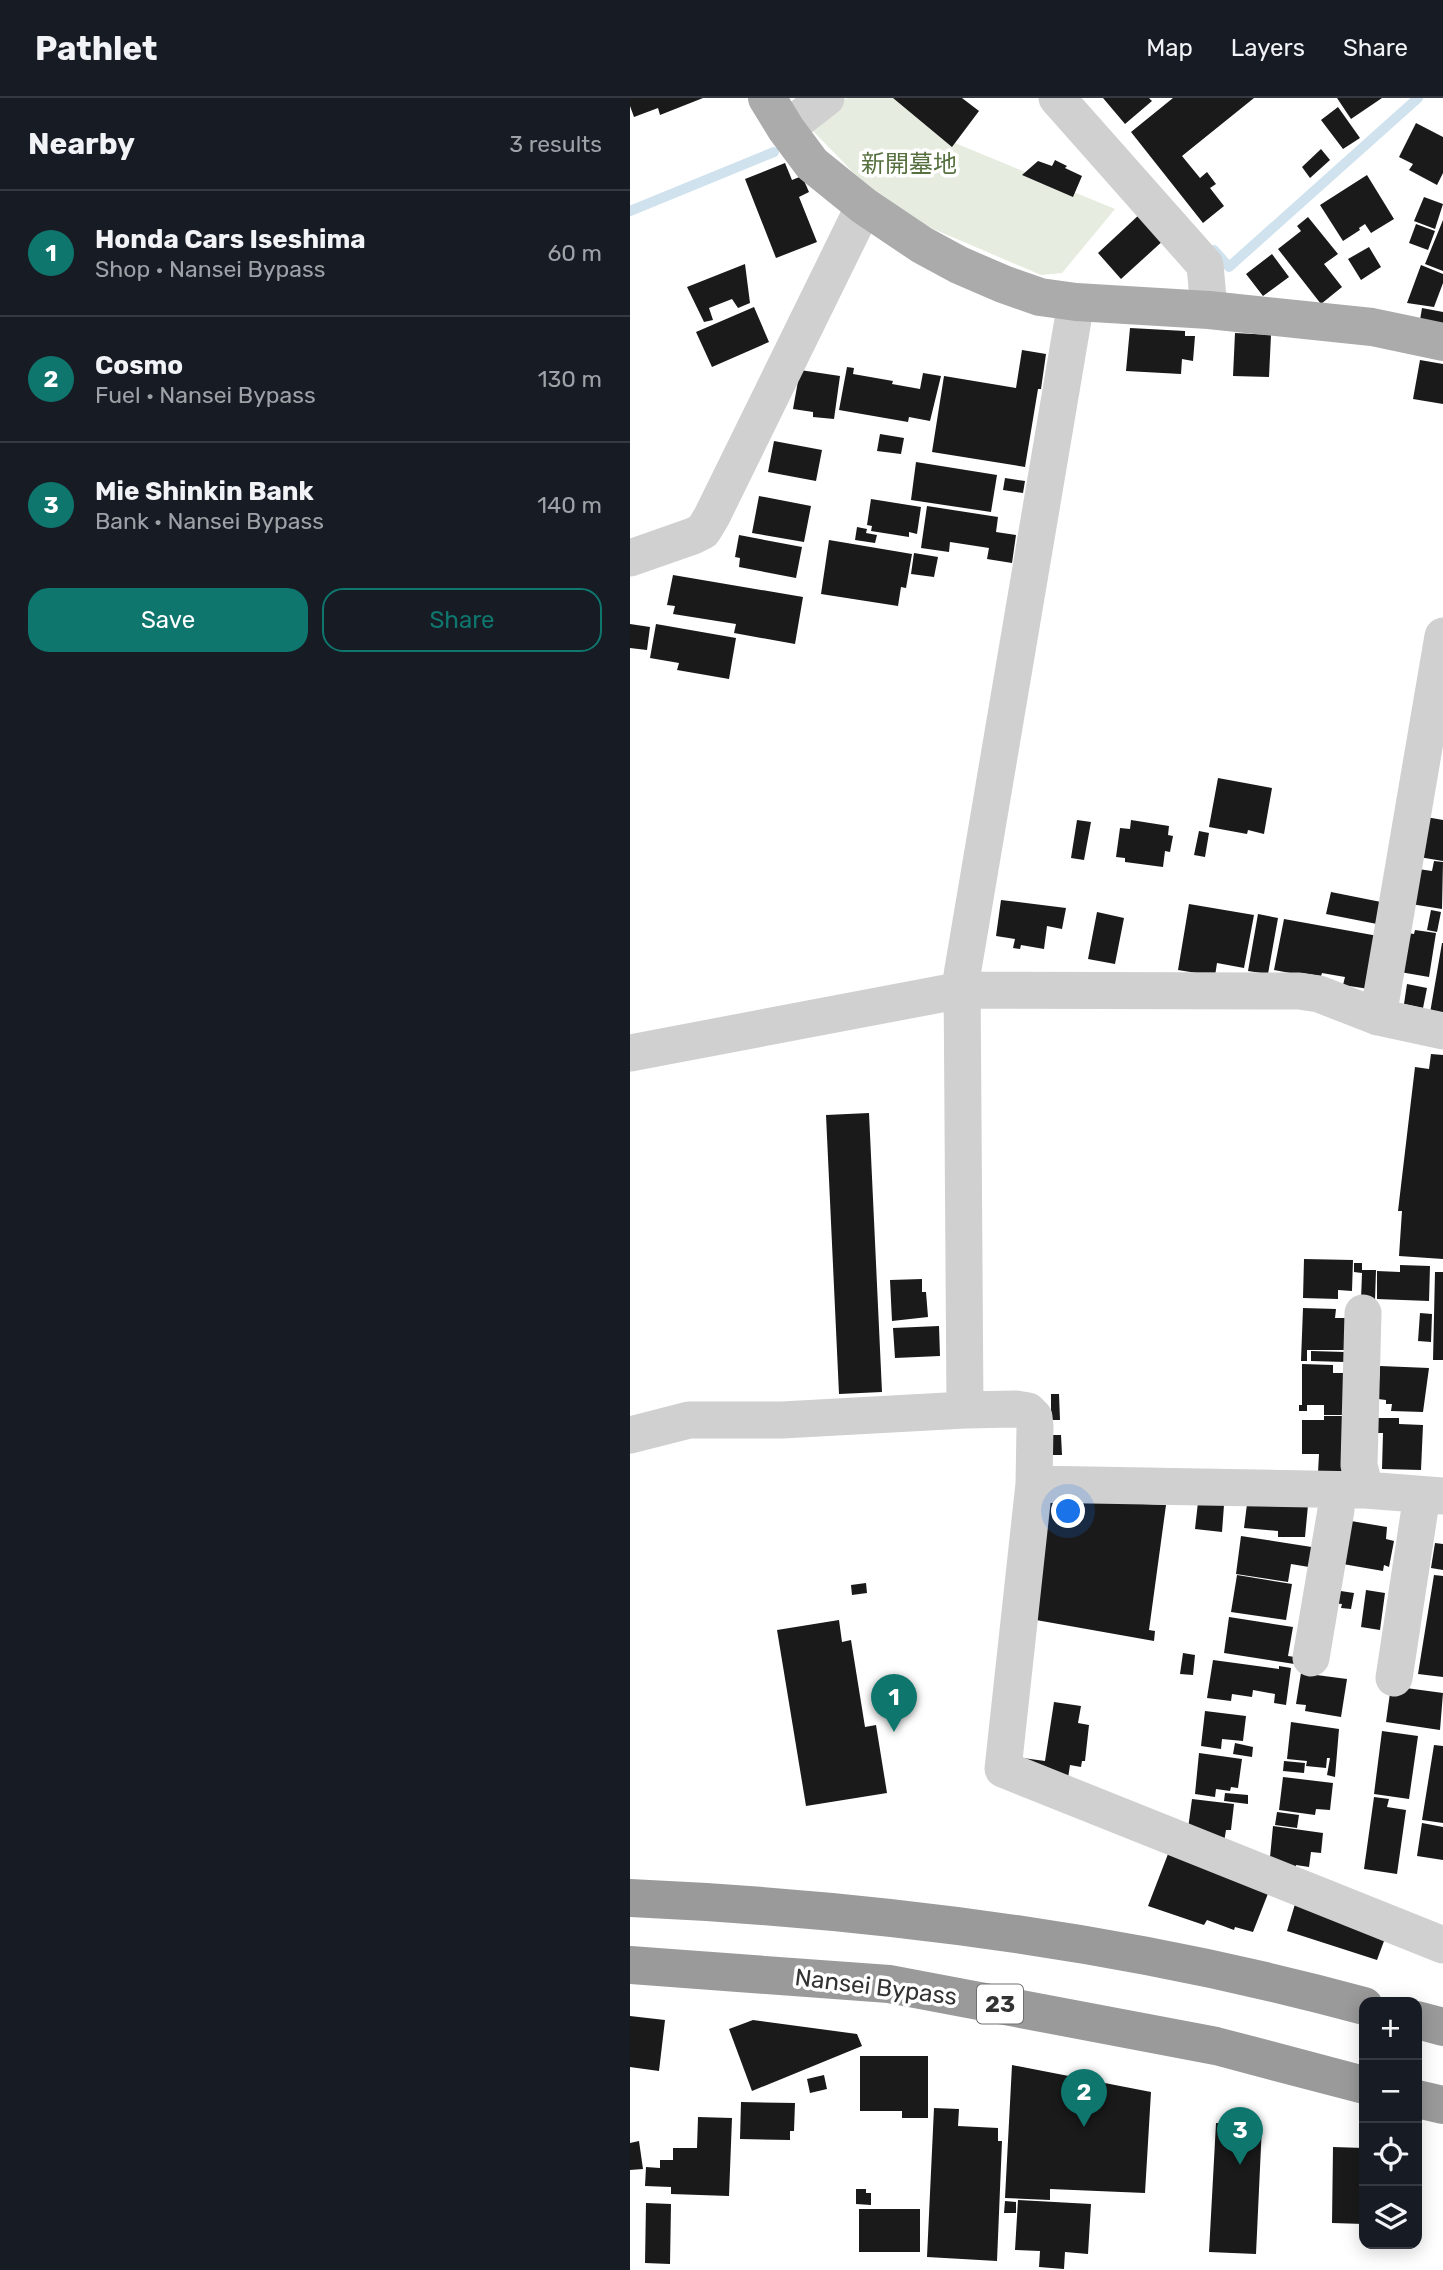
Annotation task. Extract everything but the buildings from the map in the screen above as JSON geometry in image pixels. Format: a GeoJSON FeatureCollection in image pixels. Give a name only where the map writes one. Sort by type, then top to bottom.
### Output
{"type":"FeatureCollection","features":[{"type":"Feature","properties":{"kind":"highway"},"geometry":{"type":"LineString","coordinates":[[630,1898],[744,1903],[1022,1935],[1275,1981],[1359,2005]]}},
{"type":"Feature","properties":{"kind":"highway","name":"Nansei Bypass"},"geometry":{"type":"LineString","coordinates":[[630,1965],[889,1984],[1216,2046],[1359,2084]]}},
{"type":"Feature","properties":{"kind":"highway"},"geometry":{"type":"LineString","coordinates":[[1422,2021],[1443,2027]]}},
{"type":"Feature","properties":{"kind":"highway"},"geometry":{"type":"LineString","coordinates":[[1422,2100],[1443,2105]]}},
{"type":"Feature","properties":{"kind":"main road"},"geometry":{"type":"LineString","coordinates":[[776,114],[812,164],[864,206],[922,245],[958,265],[1040,297],[1076,302],[1209,310],[1372,327],[1443,342]]}},
{"type":"Feature","properties":{"kind":"street"},"geometry":{"type":"LineString","coordinates":[[776,114],[826,98]]}},
{"type":"Feature","properties":{"kind":"street"},"geometry":{"type":"LineString","coordinates":[[1057,98],[1205,265],[1209,310]]}},
{"type":"Feature","properties":{"kind":"street"},"geometry":{"type":"LineString","coordinates":[[630,558],[693,536],[707,524],[864,206]]}},
{"type":"Feature","properties":{"kind":"street"},"geometry":{"type":"LineString","coordinates":[[965,1410],[962,975],[1076,302]]}},
{"type":"Feature","properties":{"kind":"street"},"geometry":{"type":"LineString","coordinates":[[1378,1017],[1429,804],[1443,636]]}},
{"type":"Feature","properties":{"kind":"street"},"geometry":{"type":"LineString","coordinates":[[630,1053],[962,989],[1299,991],[1319,994],[1378,1017],[1443,1031]]}},
{"type":"Feature","properties":{"kind":"street"},"geometry":{"type":"LineString","coordinates":[[1311,1658],[1336,1510],[1350,1490],[1359,1465],[1363,1313]]}},
{"type":"Feature","properties":{"kind":"street"},"geometry":{"type":"LineString","coordinates":[[630,1435],[689,1420],[782,1420],[965,1410],[1028,1411],[1034,1418],[1035,1427],[1034,1484],[1003,1769],[1443,1945]]}},
{"type":"Feature","properties":{"kind":"street"},"geometry":{"type":"LineString","coordinates":[[1034,1484],[1350,1490],[1432,1495],[1394,1678]]}},
{"type":"Feature","properties":{"kind":"green space","name":"新開墓地"},"geometry":{"type":"Polygon","coordinates":[[[847,98],[899,98],[955,143],[1115,209],[1062,273],[1041,275],[931,228],[879,199],[813,131],[816,121],[847,98]]]}},
{"type":"Feature","properties":{"kind":"waterway"},"geometry":{"type":"LineString","coordinates":[[1214,250],[1229,267],[1418,98]]}},
{"type":"Feature","properties":{"kind":"waterway"},"geometry":{"type":"LineString","coordinates":[[630,211],[774,152]]}},
{"type":"Feature","properties":{"kind":"place","name":"Honda Cars Iseshima"},"geometry":{"type":"Point","coordinates":[894,1732]}},
{"type":"Feature","properties":{"kind":"place","name":"Cosmo"},"geometry":{"type":"Point","coordinates":[1084,2127]}},
{"type":"Feature","properties":{"kind":"place","name":"Mie Shinkin Bank"},"geometry":{"type":"Point","coordinates":[1240,2165]}}]}
